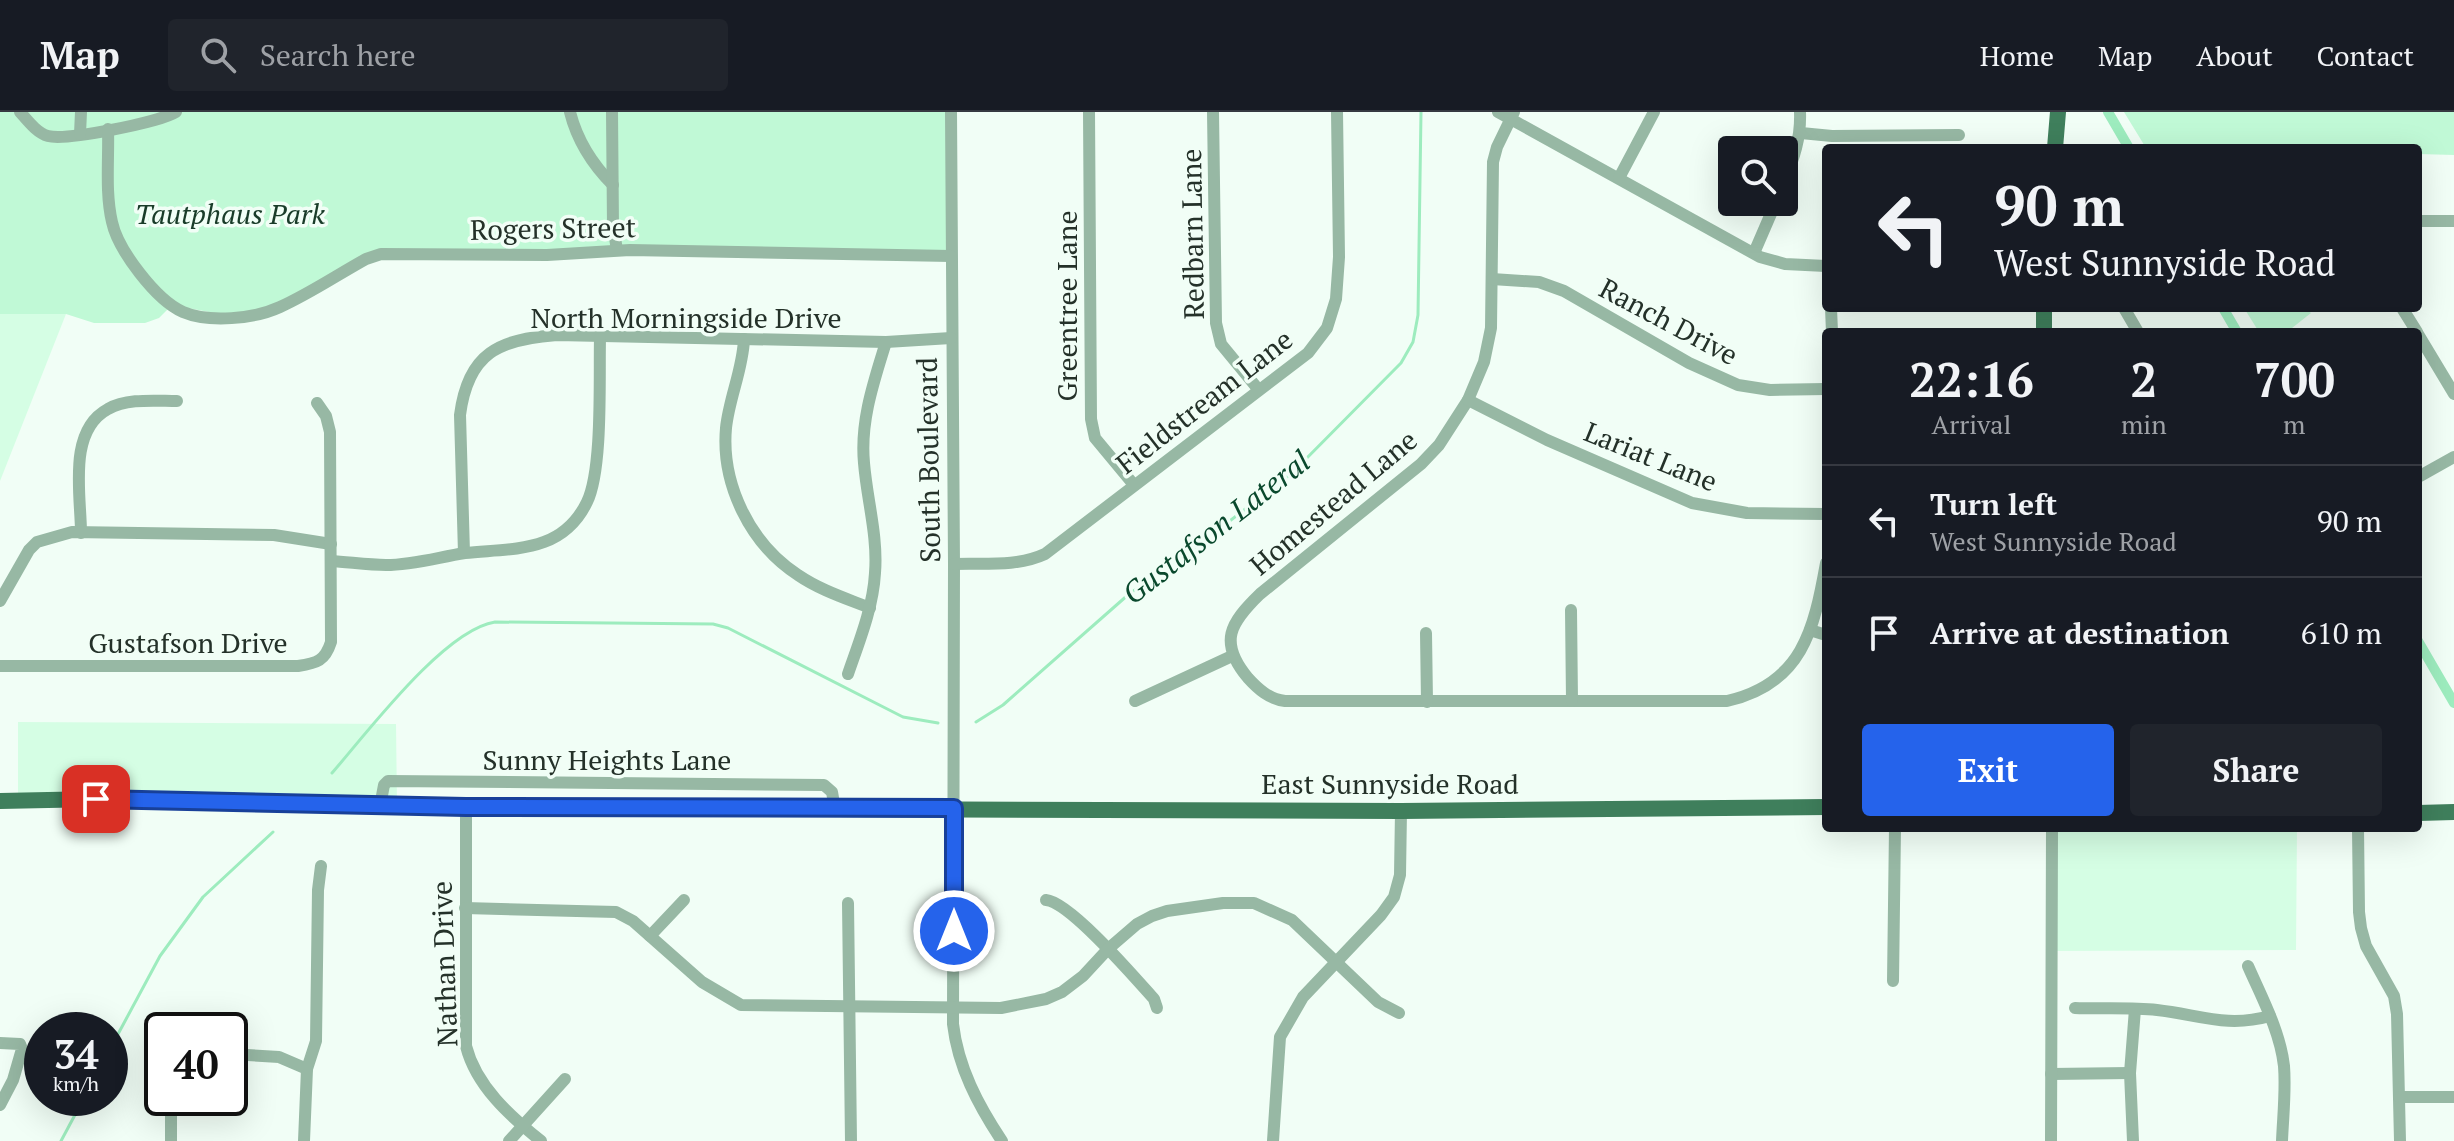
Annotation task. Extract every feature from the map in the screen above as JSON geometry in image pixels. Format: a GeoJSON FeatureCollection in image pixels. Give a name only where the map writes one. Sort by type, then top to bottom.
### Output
{"type":"FeatureCollection","features":[{"type":"Feature","properties":{"kind":"main road"},"geometry":{"type":"LineString","coordinates":[[2055,144],[2058,112]]}},
{"type":"Feature","properties":{"kind":"main road","name":"East Sunnyside Road"},"geometry":{"type":"LineString","coordinates":[[0,801],[141,799],[466,807],[1401,811],[1822,807]]}},
{"type":"Feature","properties":{"kind":"main road"},"geometry":{"type":"LineString","coordinates":[[2422,813],[2454,812]]}},
{"type":"Feature","properties":{"kind":"street"},"geometry":{"type":"LineString","coordinates":[[20,112],[43,135],[60,137],[153,122],[176,112]]}},
{"type":"Feature","properties":{"kind":"street"},"geometry":{"type":"LineString","coordinates":[[80,134],[81,112]]}},
{"type":"Feature","properties":{"kind":"street"},"geometry":{"type":"LineString","coordinates":[[570,112],[591,161],[613,185]]}},
{"type":"Feature","properties":{"kind":"street"},"geometry":{"type":"LineString","coordinates":[[612,112],[613,226],[617,250]]}},
{"type":"Feature","properties":{"kind":"street","name":"South Boulevard"},"geometry":{"type":"LineString","coordinates":[[951,112],[954,1006],[956,1044],[962,1064],[974,1094],[1002,1141]]}},
{"type":"Feature","properties":{"kind":"street","name":"Greentree Lane"},"geometry":{"type":"LineString","coordinates":[[1089,112],[1091,419],[1095,438],[1134,485]]}},
{"type":"Feature","properties":{"kind":"street","name":"Redbarn Lane"},"geometry":{"type":"LineString","coordinates":[[1213,112],[1216,323],[1221,344],[1258,389]]}},
{"type":"Feature","properties":{"kind":"street","name":"Fieldstream Lane"},"geometry":{"type":"LineString","coordinates":[[954,564],[1033,560],[1045,554],[1258,389],[1299,362],[1327,328],[1336,299],[1339,257],[1337,112]]}},
{"type":"Feature","properties":{"kind":"street"},"geometry":{"type":"LineString","coordinates":[[1619,178],[1654,112]]}},
{"type":"Feature","properties":{"kind":"street"},"geometry":{"type":"LineString","coordinates":[[1798,142],[1801,133],[1800,112]]}},
{"type":"Feature","properties":{"kind":"street"},"geometry":{"type":"LineString","coordinates":[[1507,114],[1754,253],[1785,264],[1822,266]]}},
{"type":"Feature","properties":{"kind":"street","name":"Homestead Lane"},"geometry":{"type":"LineString","coordinates":[[1231,652],[1231,631],[1239,614],[1421,464],[1439,445],[1468,400],[1484,362],[1491,328],[1493,162],[1507,114]]}},
{"type":"Feature","properties":{"kind":"street","name":"Rogers Street"},"geometry":{"type":"LineString","coordinates":[[108,129],[109,203],[115,233],[132,263],[172,305],[184,312],[205,317],[254,315],[278,308],[366,259],[381,254],[547,255],[617,250],[951,256]]}},
{"type":"Feature","properties":{"kind":"street"},"geometry":{"type":"LineString","coordinates":[[1801,133],[1832,136],[1959,135]]}},
{"type":"Feature","properties":{"kind":"street"},"geometry":{"type":"LineString","coordinates":[[1754,253],[1770,216]]}},
{"type":"Feature","properties":{"kind":"street"},"geometry":{"type":"LineString","coordinates":[[2422,221],[2454,221]]}},
{"type":"Feature","properties":{"kind":"street","name":"Ranch Drive"},"geometry":{"type":"LineString","coordinates":[[1492,279],[1539,282],[1564,291],[1689,363],[1738,385],[1770,390],[1822,389]]}},
{"type":"Feature","properties":{"kind":"street","name":"North Morningside Drive"},"geometry":{"type":"LineString","coordinates":[[464,553],[460,415],[469,377],[483,358],[517,340],[557,335],[886,342],[951,338]]}},
{"type":"Feature","properties":{"kind":"street"},"geometry":{"type":"LineString","coordinates":[[317,403],[326,416],[330,432],[331,561],[386,565],[464,553],[524,549],[539,545],[569,527],[587,502],[594,476],[600,338]]}},
{"type":"Feature","properties":{"kind":"street"},"geometry":{"type":"LineString","coordinates":[[744,339],[726,432],[727,471],[733,493],[763,544],[778,560],[817,586],[870,608]]}},
{"type":"Feature","properties":{"kind":"street"},"geometry":{"type":"LineString","coordinates":[[848,674],[870,608],[876,549],[863,439],[867,406],[886,342]]}},
{"type":"Feature","properties":{"kind":"street"},"geometry":{"type":"LineString","coordinates":[[2422,342],[2454,394]]}},
{"type":"Feature","properties":{"kind":"street","name":"Lariat Lane"},"geometry":{"type":"LineString","coordinates":[[1468,400],[1547,440],[1692,503],[1747,513],[1822,514]]}},
{"type":"Feature","properties":{"kind":"street"},"geometry":{"type":"LineString","coordinates":[[81,533],[80,449],[86,433],[107,409],[140,402],[177,401]]}},
{"type":"Feature","properties":{"kind":"street"},"geometry":{"type":"LineString","coordinates":[[2422,475],[2454,457]]}},
{"type":"Feature","properties":{"kind":"street"},"geometry":{"type":"LineString","coordinates":[[0,601],[29,550],[48,537],[81,533],[274,535],[331,544]]}},
{"type":"Feature","properties":{"kind":"street","name":"Gustafson Drive"},"geometry":{"type":"LineString","coordinates":[[0,666],[298,666],[319,662],[327,656],[331,642],[331,561]]}},
{"type":"Feature","properties":{"kind":"street"},"geometry":{"type":"LineString","coordinates":[[1135,701],[1231,652],[1256,687],[1275,699],[1727,701],[1747,697],[1769,686],[1790,668],[1810,630],[1822,580]]}},
{"type":"Feature","properties":{"kind":"street"},"geometry":{"type":"LineString","coordinates":[[1571,610],[1572,701]]}},
{"type":"Feature","properties":{"kind":"street"},"geometry":{"type":"LineString","coordinates":[[1810,630],[1822,634]]}},
{"type":"Feature","properties":{"kind":"street"},"geometry":{"type":"LineString","coordinates":[[1426,633],[1427,702]]}},
{"type":"Feature","properties":{"kind":"street","name":"Sunny Heights Lane"},"geometry":{"type":"LineString","coordinates":[[380,806],[384,785],[388,781],[404,781],[824,785],[832,792],[835,809]]}},
{"type":"Feature","properties":{"kind":"street","name":"Nathan Drive"},"geometry":{"type":"LineString","coordinates":[[466,807],[466,1036],[469,1055],[492,1094],[541,1141]]}},
{"type":"Feature","properties":{"kind":"street"},"geometry":{"type":"LineString","coordinates":[[1273,1141],[1280,1037],[1303,997],[1394,897],[1400,875],[1401,811]]}},
{"type":"Feature","properties":{"kind":"street"},"geometry":{"type":"LineString","coordinates":[[1893,981],[1895,832]]}},
{"type":"Feature","properties":{"kind":"street"},"geometry":{"type":"LineString","coordinates":[[2051,1141],[2052,832]]}},
{"type":"Feature","properties":{"kind":"street"},"geometry":{"type":"LineString","coordinates":[[2358,832],[2361,928],[2366,946],[2394,996],[2397,1014],[2400,1141]]}},
{"type":"Feature","properties":{"kind":"street"},"geometry":{"type":"LineString","coordinates":[[304,1141],[307,1069],[316,1041],[321,866]]}},
{"type":"Feature","properties":{"kind":"street"},"geometry":{"type":"LineString","coordinates":[[650,936],[684,900]]}},
{"type":"Feature","properties":{"kind":"street"},"geometry":{"type":"LineString","coordinates":[[1046,900],[1053,900],[1061,906],[1108,949],[1154,999],[1157,1008]]}},
{"type":"Feature","properties":{"kind":"street"},"geometry":{"type":"LineString","coordinates":[[465,908],[616,912],[633,921],[702,982],[741,1005],[983,1008],[1025,1005],[1062,992],[1137,924],[1167,911],[1243,902],[1271,909],[1292,920],[1378,1002],[1399,1013]]}},
{"type":"Feature","properties":{"kind":"street"},"geometry":{"type":"LineString","coordinates":[[848,903],[851,1141]]}},
{"type":"Feature","properties":{"kind":"street"},"geometry":{"type":"LineString","coordinates":[[2248,966],[2270,1016],[2284,1062],[2282,1141]]}},
{"type":"Feature","properties":{"kind":"street"},"geometry":{"type":"LineString","coordinates":[[2075,1008],[2135,1009],[2231,1022],[2270,1016]]}},
{"type":"Feature","properties":{"kind":"street"},"geometry":{"type":"LineString","coordinates":[[2133,1141],[2130,1073],[2135,1009]]}},
{"type":"Feature","properties":{"kind":"street"},"geometry":{"type":"LineString","coordinates":[[0,1043],[20,1044],[22,1049],[13,1080],[0,1105]]}},
{"type":"Feature","properties":{"kind":"street"},"geometry":{"type":"LineString","coordinates":[[248,1055],[279,1057],[307,1069]]}},
{"type":"Feature","properties":{"kind":"street"},"geometry":{"type":"LineString","coordinates":[[2051,1074],[2130,1073]]}},
{"type":"Feature","properties":{"kind":"street"},"geometry":{"type":"LineString","coordinates":[[509,1141],[565,1079]]}},
{"type":"Feature","properties":{"kind":"street"},"geometry":{"type":"LineString","coordinates":[[2399,1097],[2454,1097]]}},
{"type":"Feature","properties":{"kind":"street"},"geometry":{"type":"LineString","coordinates":[[171,1116],[171,1141]]}},
{"type":"Feature","properties":{"kind":"shaded area"},"geometry":{"type":"Polygon","coordinates":[[[0,314],[66,314],[0,481],[0,314]]]}},
{"type":"Feature","properties":{"kind":"shaded area"},"geometry":{"type":"Polygon","coordinates":[[[18,722],[396,724],[397,806],[18,800],[18,722]]]}},
{"type":"Feature","properties":{"kind":"shaded area"},"geometry":{"type":"Polygon","coordinates":[[[2052,832],[2297,832],[2296,950],[2052,951],[2052,832]]]}},
{"type":"Feature","properties":{"kind":"green space","name":"Tautphaus Park"},"geometry":{"type":"Polygon","coordinates":[[[0,112],[951,112],[951,255],[381,254],[278,308],[230,316],[172,305],[159,318],[145,323],[94,323],[66,314],[0,314],[0,112]]]}},
{"type":"Feature","properties":{"kind":"green space"},"geometry":{"type":"Polygon","coordinates":[[[2124,112],[2454,112],[2454,155],[2422,154],[2422,144],[2144,144],[2124,112]]]}},
{"type":"Feature","properties":{"kind":"green space"},"geometry":{"type":"Polygon","coordinates":[[[2246,312],[2311,313],[2292,328],[2256,328],[2246,312]]]}},
{"type":"Feature","properties":{"kind":"waterway","name":"Gustafson Lateral"},"geometry":{"type":"LineString","coordinates":[[976,722],[1003,705],[1129,594],[1291,474],[1401,363],[1413,342],[1418,315],[1421,112]]}},
{"type":"Feature","properties":{"kind":"waterway"},"geometry":{"type":"LineString","coordinates":[[2108,112],[2127,144]]}},
{"type":"Feature","properties":{"kind":"waterway"},"geometry":{"type":"LineString","coordinates":[[2225,312],[2235,328]]}},
{"type":"Feature","properties":{"kind":"waterway","name":"Gustafson Lateral"},"geometry":{"type":"LineString","coordinates":[[332,773],[430,663],[475,629],[495,622],[713,624],[728,628],[903,717],[938,723]]}},
{"type":"Feature","properties":{"kind":"waterway"},"geometry":{"type":"LineString","coordinates":[[2422,648],[2454,703]]}},
{"type":"Feature","properties":{"kind":"waterway","name":"Gustafson Lateral"},"geometry":{"type":"LineString","coordinates":[[128,1016],[160,956],[203,897],[273,832]]}},
{"type":"Feature","properties":{"kind":"waterway","name":"Gustafson Lateral"},"geometry":{"type":"LineString","coordinates":[[61,1141],[74,1116]]}},
{"type":"Feature","properties":{"kind":"route"},"geometry":{"type":"LineString","coordinates":[[96,799],[466,807],[954,808],[954,931]]}}]}
